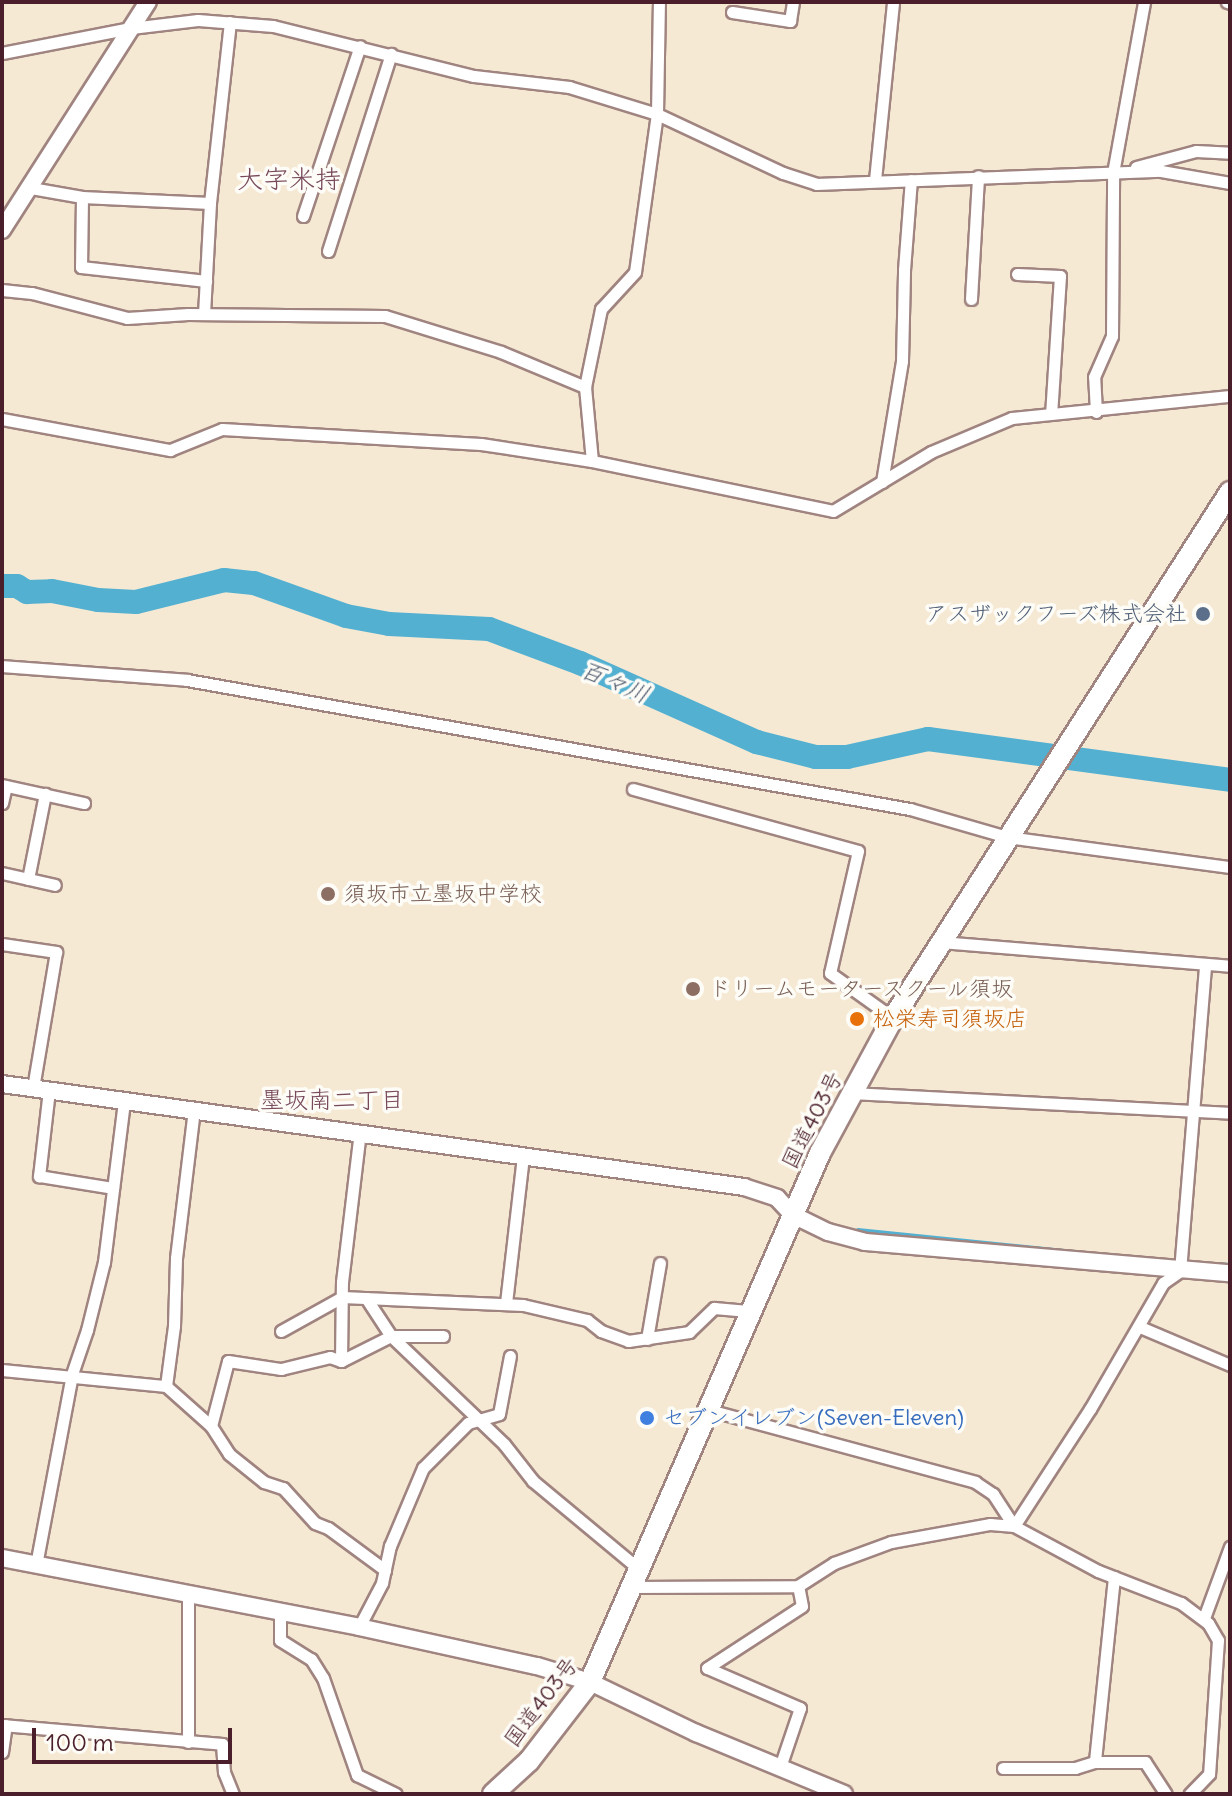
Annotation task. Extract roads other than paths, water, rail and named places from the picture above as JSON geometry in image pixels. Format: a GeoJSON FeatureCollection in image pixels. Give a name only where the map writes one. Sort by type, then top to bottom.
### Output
{"type":"FeatureCollection","features":[{"type":"Feature","properties":{"kind":"highway","name":"国道403号"},"geometry":{"type":"LineString","coordinates":[[493,1794],[529,1761],[590,1682],[793,1215],[852,1093],[893,1018],[1088,709],[1230,492]]}},
{"type":"Feature","properties":{"kind":"street"},"geometry":{"type":"LineString","coordinates":[[2,230],[10,206],[31,188],[148,2]]}},
{"type":"Feature","properties":{"kind":"street"},"geometry":{"type":"LineString","coordinates":[[592,461],[585,387],[601,309],[635,272],[657,114],[659,2]]}},
{"type":"Feature","properties":{"kind":"street"},"geometry":{"type":"LineString","coordinates":[[732,12],[790,21],[793,2]]}},
{"type":"Feature","properties":{"kind":"street"},"geometry":{"type":"LineString","coordinates":[[875,180],[893,2]]}},
{"type":"Feature","properties":{"kind":"street"},"geometry":{"type":"LineString","coordinates":[[1096,412],[1094,377],[1112,336],[1113,173],[1144,2]]}},
{"type":"Feature","properties":{"kind":"street"},"geometry":{"type":"LineString","coordinates":[[2,53],[131,28],[198,20],[273,26],[474,76],[569,87],[657,114],[783,173],[816,184],[1161,171],[1230,183]]}},
{"type":"Feature","properties":{"kind":"street"},"geometry":{"type":"LineString","coordinates":[[204,314],[210,203],[230,22]]}},
{"type":"Feature","properties":{"kind":"street"},"geometry":{"type":"LineString","coordinates":[[303,216],[360,46]]}},
{"type":"Feature","properties":{"kind":"street"},"geometry":{"type":"LineString","coordinates":[[328,251],[391,54]]}},
{"type":"Feature","properties":{"kind":"street"},"geometry":{"type":"LineString","coordinates":[[1113,173],[1196,151],[1230,153]]}},
{"type":"Feature","properties":{"kind":"street"},"geometry":{"type":"LineString","coordinates":[[971,299],[978,176]]}},
{"type":"Feature","properties":{"kind":"street"},"geometry":{"type":"LineString","coordinates":[[882,482],[902,361],[904,270],[911,180]]}},
{"type":"Feature","properties":{"kind":"street"},"geometry":{"type":"LineString","coordinates":[[31,188],[82,197],[210,203]]}},
{"type":"Feature","properties":{"kind":"street"},"geometry":{"type":"LineString","coordinates":[[82,197],[81,267],[206,281]]}},
{"type":"Feature","properties":{"kind":"street"},"geometry":{"type":"LineString","coordinates":[[1017,274],[1060,276],[1051,414]]}},
{"type":"Feature","properties":{"kind":"street"},"geometry":{"type":"LineString","coordinates":[[2,290],[32,293],[127,318],[204,314],[385,316],[501,352],[585,387]]}},
{"type":"Feature","properties":{"kind":"street"},"geometry":{"type":"LineString","coordinates":[[2,419],[170,450],[222,429],[481,444],[592,461],[833,511],[931,452],[1012,418],[1096,412],[1230,396]]}},
{"type":"Feature","properties":{"kind":"street"},"geometry":{"type":"LineString","coordinates":[[2,666],[187,680],[910,809],[1009,833],[1230,867]]}},
{"type":"Feature","properties":{"kind":"street"},"geometry":{"type":"LineString","coordinates":[[2,803],[4,786],[84,803]]}},
{"type":"Feature","properties":{"kind":"street"},"geometry":{"type":"LineString","coordinates":[[633,789],[858,851],[830,973],[893,1018]]}},
{"type":"Feature","properties":{"kind":"street"},"geometry":{"type":"LineString","coordinates":[[28,879],[45,794]]}},
{"type":"Feature","properties":{"kind":"street"},"geometry":{"type":"LineString","coordinates":[[2,873],[55,885]]}},
{"type":"Feature","properties":{"kind":"street"},"geometry":{"type":"LineString","coordinates":[[939,942],[1230,966]]}},
{"type":"Feature","properties":{"kind":"street"},"geometry":{"type":"LineString","coordinates":[[2,944],[56,952],[41,1089],[39,1176],[113,1188]]}},
{"type":"Feature","properties":{"kind":"street"},"geometry":{"type":"LineString","coordinates":[[1180,1271],[1205,965]]}},
{"type":"Feature","properties":{"kind":"street"},"geometry":{"type":"LineString","coordinates":[[2,1084],[744,1187],[777,1198],[793,1215],[828,1232],[865,1242],[1230,1273]]}},
{"type":"Feature","properties":{"kind":"street"},"geometry":{"type":"LineString","coordinates":[[852,1093],[1230,1113]]}},
{"type":"Feature","properties":{"kind":"street"},"geometry":{"type":"LineString","coordinates":[[36,1565],[72,1374],[104,1262],[124,1101]]}},
{"type":"Feature","properties":{"kind":"street"},"geometry":{"type":"LineString","coordinates":[[166,1386],[174,1326],[176,1258],[194,1110]]}},
{"type":"Feature","properties":{"kind":"street"},"geometry":{"type":"LineString","coordinates":[[341,1361],[342,1297],[360,1132]]}},
{"type":"Feature","properties":{"kind":"street"},"geometry":{"type":"LineString","coordinates":[[506,1303],[523,1155]]}},
{"type":"Feature","properties":{"kind":"street"},"geometry":{"type":"LineString","coordinates":[[647,1339],[660,1263]]}},
{"type":"Feature","properties":{"kind":"street"},"geometry":{"type":"LineString","coordinates":[[1014,1526],[1140,1327],[1163,1283],[1180,1271]]}},
{"type":"Feature","properties":{"kind":"street"},"geometry":{"type":"LineString","coordinates":[[281,1331],[342,1297],[506,1303],[587,1320],[601,1331],[628,1341],[689,1332],[714,1308],[751,1311]]}},
{"type":"Feature","properties":{"kind":"street"},"geometry":{"type":"LineString","coordinates":[[366,1298],[391,1336],[481,1421],[522,1463],[533,1481],[635,1578],[798,1586],[834,1563],[891,1542],[990,1524],[1014,1526],[1114,1577],[1181,1603],[1204,1618],[1224,1642],[1209,1774],[1190,1794]]}},
{"type":"Feature","properties":{"kind":"street"},"geometry":{"type":"LineString","coordinates":[[1140,1327],[1230,1365]]}},
{"type":"Feature","properties":{"kind":"street"},"geometry":{"type":"LineString","coordinates":[[211,1426],[228,1361],[281,1369],[330,1357],[341,1361],[391,1336],[443,1336]]}},
{"type":"Feature","properties":{"kind":"street"},"geometry":{"type":"LineString","coordinates":[[359,1627],[382,1583],[405,1507],[423,1468],[468,1423],[499,1414],[510,1356]]}},
{"type":"Feature","properties":{"kind":"street"},"geometry":{"type":"LineString","coordinates":[[2,1370],[72,1374],[166,1386],[211,1426],[229,1454],[264,1482],[283,1488],[315,1523],[328,1528],[385,1570]]}},
{"type":"Feature","properties":{"kind":"street"},"geometry":{"type":"LineString","coordinates":[[709,1410],[975,1482],[993,1494],[1014,1526]]}},
{"type":"Feature","properties":{"kind":"street"},"geometry":{"type":"LineString","coordinates":[[1204,1618],[1230,1547]]}},
{"type":"Feature","properties":{"kind":"street"},"geometry":{"type":"LineString","coordinates":[[2,1558],[359,1627],[537,1666],[590,1682],[696,1733],[780,1767],[811,1788],[844,1794]]}},
{"type":"Feature","properties":{"kind":"street"},"geometry":{"type":"LineString","coordinates":[[1095,1762],[1114,1577]]}},
{"type":"Feature","properties":{"kind":"street"},"geometry":{"type":"LineString","coordinates":[[780,1767],[800,1708],[707,1668],[802,1606],[798,1586]]}},
{"type":"Feature","properties":{"kind":"street"},"geometry":{"type":"LineString","coordinates":[[188,1595],[188,1742]]}},
{"type":"Feature","properties":{"kind":"street"},"geometry":{"type":"LineString","coordinates":[[280,1612],[280,1640],[311,1659],[323,1678],[357,1775],[396,1794]]}},
{"type":"Feature","properties":{"kind":"street"},"geometry":{"type":"LineString","coordinates":[[2,1752],[4,1725],[222,1744],[224,1772],[233,1794]]}},
{"type":"Feature","properties":{"kind":"street"},"geometry":{"type":"LineString","coordinates":[[1003,1768],[1075,1768],[1095,1762],[1145,1762],[1166,1794]]}},
{"type":"Feature","properties":{"kind":"waterway","name":"百々川"},"geometry":{"type":"LineString","coordinates":[[2,586],[17,586],[27,592],[52,591],[98,600],[136,602],[224,580],[254,583],[346,616],[389,624],[489,629],[580,663],[757,742],[816,757],[847,757],[928,739],[1230,780]]}},
{"type":"Feature","properties":{"kind":"waterway"},"geometry":{"type":"LineString","coordinates":[[858,1230],[1086,1253]]}},
{"type":"Feature","properties":{"kind":"waterway"},"geometry":{"type":"LineString","coordinates":[[1219,1264],[1230,1265]]}},
{"type":"Feature","properties":{"kind":"place","name":"アスザックフーズ株式会社"},"geometry":{"type":"Point","coordinates":[1203,614]}},
{"type":"Feature","properties":{"kind":"place","name":"須坂市立墨坂中学校"},"geometry":{"type":"Point","coordinates":[328,894]}},
{"type":"Feature","properties":{"kind":"place","name":"ドリームモータースクール須坂"},"geometry":{"type":"Point","coordinates":[693,989]}},
{"type":"Feature","properties":{"kind":"place","name":"松栄寿司須坂店"},"geometry":{"type":"Point","coordinates":[857,1019]}},
{"type":"Feature","properties":{"kind":"place","name":"セブンイレブン(Seven-Eleven)"},"geometry":{"type":"Point","coordinates":[647,1418]}},
{"type":"Feature","properties":{"kind":"district","name":"大字米持"},"geometry":{"type":"Point","coordinates":[289,179]}},
{"type":"Feature","properties":{"kind":"district","name":"墨坂南二丁目"},"geometry":{"type":"Point","coordinates":[332,1100]}}]}
